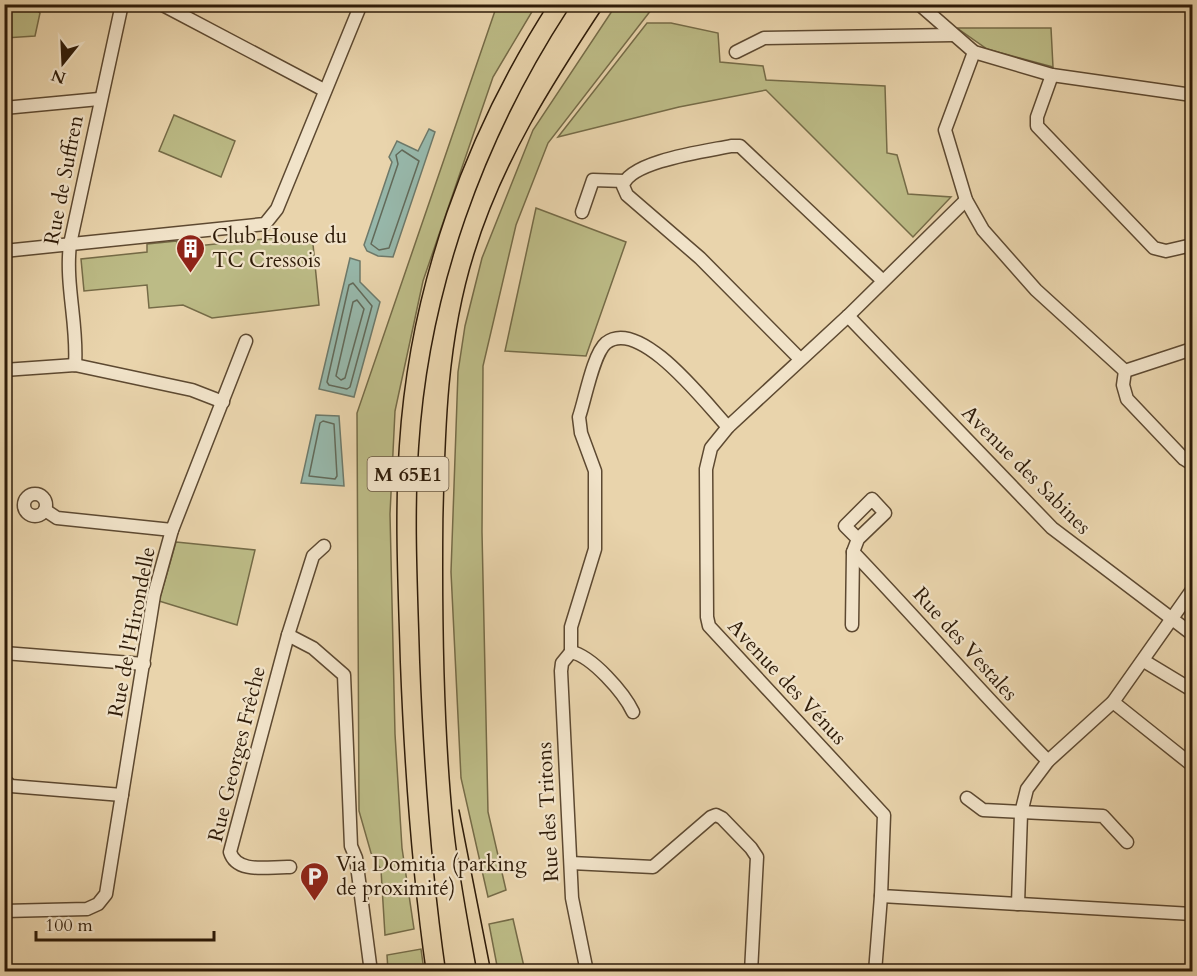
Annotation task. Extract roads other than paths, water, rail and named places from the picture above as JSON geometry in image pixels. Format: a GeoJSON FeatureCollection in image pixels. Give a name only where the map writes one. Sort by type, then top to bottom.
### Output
{"type":"FeatureCollection","features":[{"type":"Feature","properties":{"kind":"main road","name":"M 65E1"},"geometry":{"type":"LineString","coordinates":[[436,972],[420,845],[413,726],[406,499],[415,391],[426,318],[466,189],[480,153],[516,78],[560,4]]}},
{"type":"Feature","properties":{"kind":"street","name":"Rue de Suffren"},"geometry":{"type":"LineString","coordinates":[[75,365],[76,349],[67,264],[99,99],[122,4]]}},
{"type":"Feature","properties":{"kind":"street"},"geometry":{"type":"LineString","coordinates":[[161,4],[324,90]]}},
{"type":"Feature","properties":{"kind":"street"},"geometry":{"type":"LineString","coordinates":[[4,251],[265,224],[277,209],[361,4]]}},
{"type":"Feature","properties":{"kind":"street"},"geometry":{"type":"LineString","coordinates":[[919,4],[974,52],[1052,75],[1192,95]]}},
{"type":"Feature","properties":{"kind":"street"},"geometry":{"type":"LineString","coordinates":[[736,52],[764,38],[952,35]]}},
{"type":"Feature","properties":{"kind":"street"},"geometry":{"type":"LineString","coordinates":[[974,52],[945,130],[966,200],[983,230],[1036,290],[1125,371]]}},
{"type":"Feature","properties":{"kind":"street"},"geometry":{"type":"LineString","coordinates":[[1052,75],[1036,126],[1154,248],[1166,251],[1192,245]]}},
{"type":"Feature","properties":{"kind":"street"},"geometry":{"type":"LineString","coordinates":[[4,108],[99,99]]}},
{"type":"Feature","properties":{"kind":"street"},"geometry":{"type":"LineString","coordinates":[[582,212],[594,180],[624,181],[636,170],[662,161],[731,146],[740,147],[882,280]]}},
{"type":"Feature","properties":{"kind":"street"},"geometry":{"type":"LineString","coordinates":[[624,181],[624,190],[627,195],[700,258],[800,359]]}},
{"type":"Feature","properties":{"kind":"street","name":"Avenue des Vénus"},"geometry":{"type":"LineString","coordinates":[[881,896],[884,815],[709,626],[707,617],[706,462],[711,448],[728,427],[966,200]]}},
{"type":"Feature","properties":{"kind":"street","name":"Avenue des Sabines"},"geometry":{"type":"LineString","coordinates":[[848,315],[1052,528],[1192,634]]}},
{"type":"Feature","properties":{"kind":"street","name":"Rue des Tritons"},"geometry":{"type":"LineString","coordinates":[[587,972],[572,898],[561,670],[566,657],[571,652],[571,627],[595,549],[595,471],[579,426],[579,417],[599,352],[606,343],[624,338],[655,350],[728,427]]}},
{"type":"Feature","properties":{"kind":"street","name":"Rue de l'Hirondelle"},"geometry":{"type":"LineString","coordinates":[[4,911],[80,910],[98,904],[109,885],[154,595],[172,530],[246,341]]}},
{"type":"Feature","properties":{"kind":"street"},"geometry":{"type":"LineString","coordinates":[[1125,371],[1192,349]]}},
{"type":"Feature","properties":{"kind":"street"},"geometry":{"type":"LineString","coordinates":[[4,370],[75,365],[192,390],[223,402]]}},
{"type":"Feature","properties":{"kind":"street"},"geometry":{"type":"LineString","coordinates":[[1125,371],[1123,385],[1127,399],[1192,464]]}},
{"type":"Feature","properties":{"kind":"street"},"geometry":{"type":"LineString","coordinates":[[45,510],[57,518],[172,530]]}},
{"type":"Feature","properties":{"kind":"street"},"geometry":{"type":"LineString","coordinates":[[852,625],[853,552],[858,539]]}},
{"type":"Feature","properties":{"kind":"street","name":"Rue Georges Frêche"},"geometry":{"type":"LineString","coordinates":[[290,867],[241,866],[233,861],[230,852],[288,635],[313,556],[324,546]]}},
{"type":"Feature","properties":{"kind":"street","name":"Rue des Vestales"},"geometry":{"type":"LineString","coordinates":[[853,552],[929,631],[985,697],[1048,761]]}},
{"type":"Feature","properties":{"kind":"street"},"geometry":{"type":"LineString","coordinates":[[1018,904],[1021,813],[1027,789],[1048,761],[1113,702],[1192,590]]}},
{"type":"Feature","properties":{"kind":"street"},"geometry":{"type":"LineString","coordinates":[[288,635],[313,648],[344,675],[351,846],[356,858],[371,972]]}},
{"type":"Feature","properties":{"kind":"street"},"geometry":{"type":"LineString","coordinates":[[4,652],[144,663]]}},
{"type":"Feature","properties":{"kind":"street"},"geometry":{"type":"LineString","coordinates":[[571,652],[587,658],[626,699],[633,712]]}},
{"type":"Feature","properties":{"kind":"street"},"geometry":{"type":"LineString","coordinates":[[1144,661],[1192,690]]}},
{"type":"Feature","properties":{"kind":"street"},"geometry":{"type":"LineString","coordinates":[[1113,702],[1192,765]]}},
{"type":"Feature","properties":{"kind":"street"},"geometry":{"type":"LineString","coordinates":[[4,780],[11,786],[123,795]]}},
{"type":"Feature","properties":{"kind":"street"},"geometry":{"type":"LineString","coordinates":[[967,798],[982,810],[1103,816],[1127,842]]}},
{"type":"Feature","properties":{"kind":"street"},"geometry":{"type":"LineString","coordinates":[[571,862],[653,867],[711,817],[716,815],[722,818],[757,857],[751,972]]}},
{"type":"Feature","properties":{"kind":"street"},"geometry":{"type":"LineString","coordinates":[[875,972],[881,896],[1192,914]]}},
{"type":"Feature","properties":{"kind":"water"},"geometry":{"type":"Polygon","coordinates":[[[429,129],[435,132],[393,257],[378,256],[367,251],[364,245],[392,162],[389,157],[397,141],[418,151],[429,129]]]}},
{"type":"Feature","properties":{"kind":"water"},"geometry":{"type":"Polygon","coordinates":[[[350,258],[360,261],[360,282],[380,302],[354,397],[319,389],[350,258]]]}},
{"type":"Feature","properties":{"kind":"water"},"geometry":{"type":"Polygon","coordinates":[[[316,415],[339,416],[344,486],[301,483],[316,415]]]}},
{"type":"Feature","properties":{"kind":"tram line"},"geometry":{"type":"LineString","coordinates":[[477,972],[455,841],[445,709],[443,519],[449,385],[453,352],[465,286],[485,220],[499,187],[530,124],[605,4]]}},
{"type":"Feature","properties":{"kind":"tram line"},"geometry":{"type":"LineString","coordinates":[[459,810],[491,972]]}},
{"type":"Feature","properties":{"kind":"place","name":"Club House du TC Cressois"},"geometry":{"type":"Point","coordinates":[191,274]}},
{"type":"Feature","properties":{"kind":"place","name":"Via Domitia (parking de proximité)"},"geometry":{"type":"Point","coordinates":[315,902]}}]}
